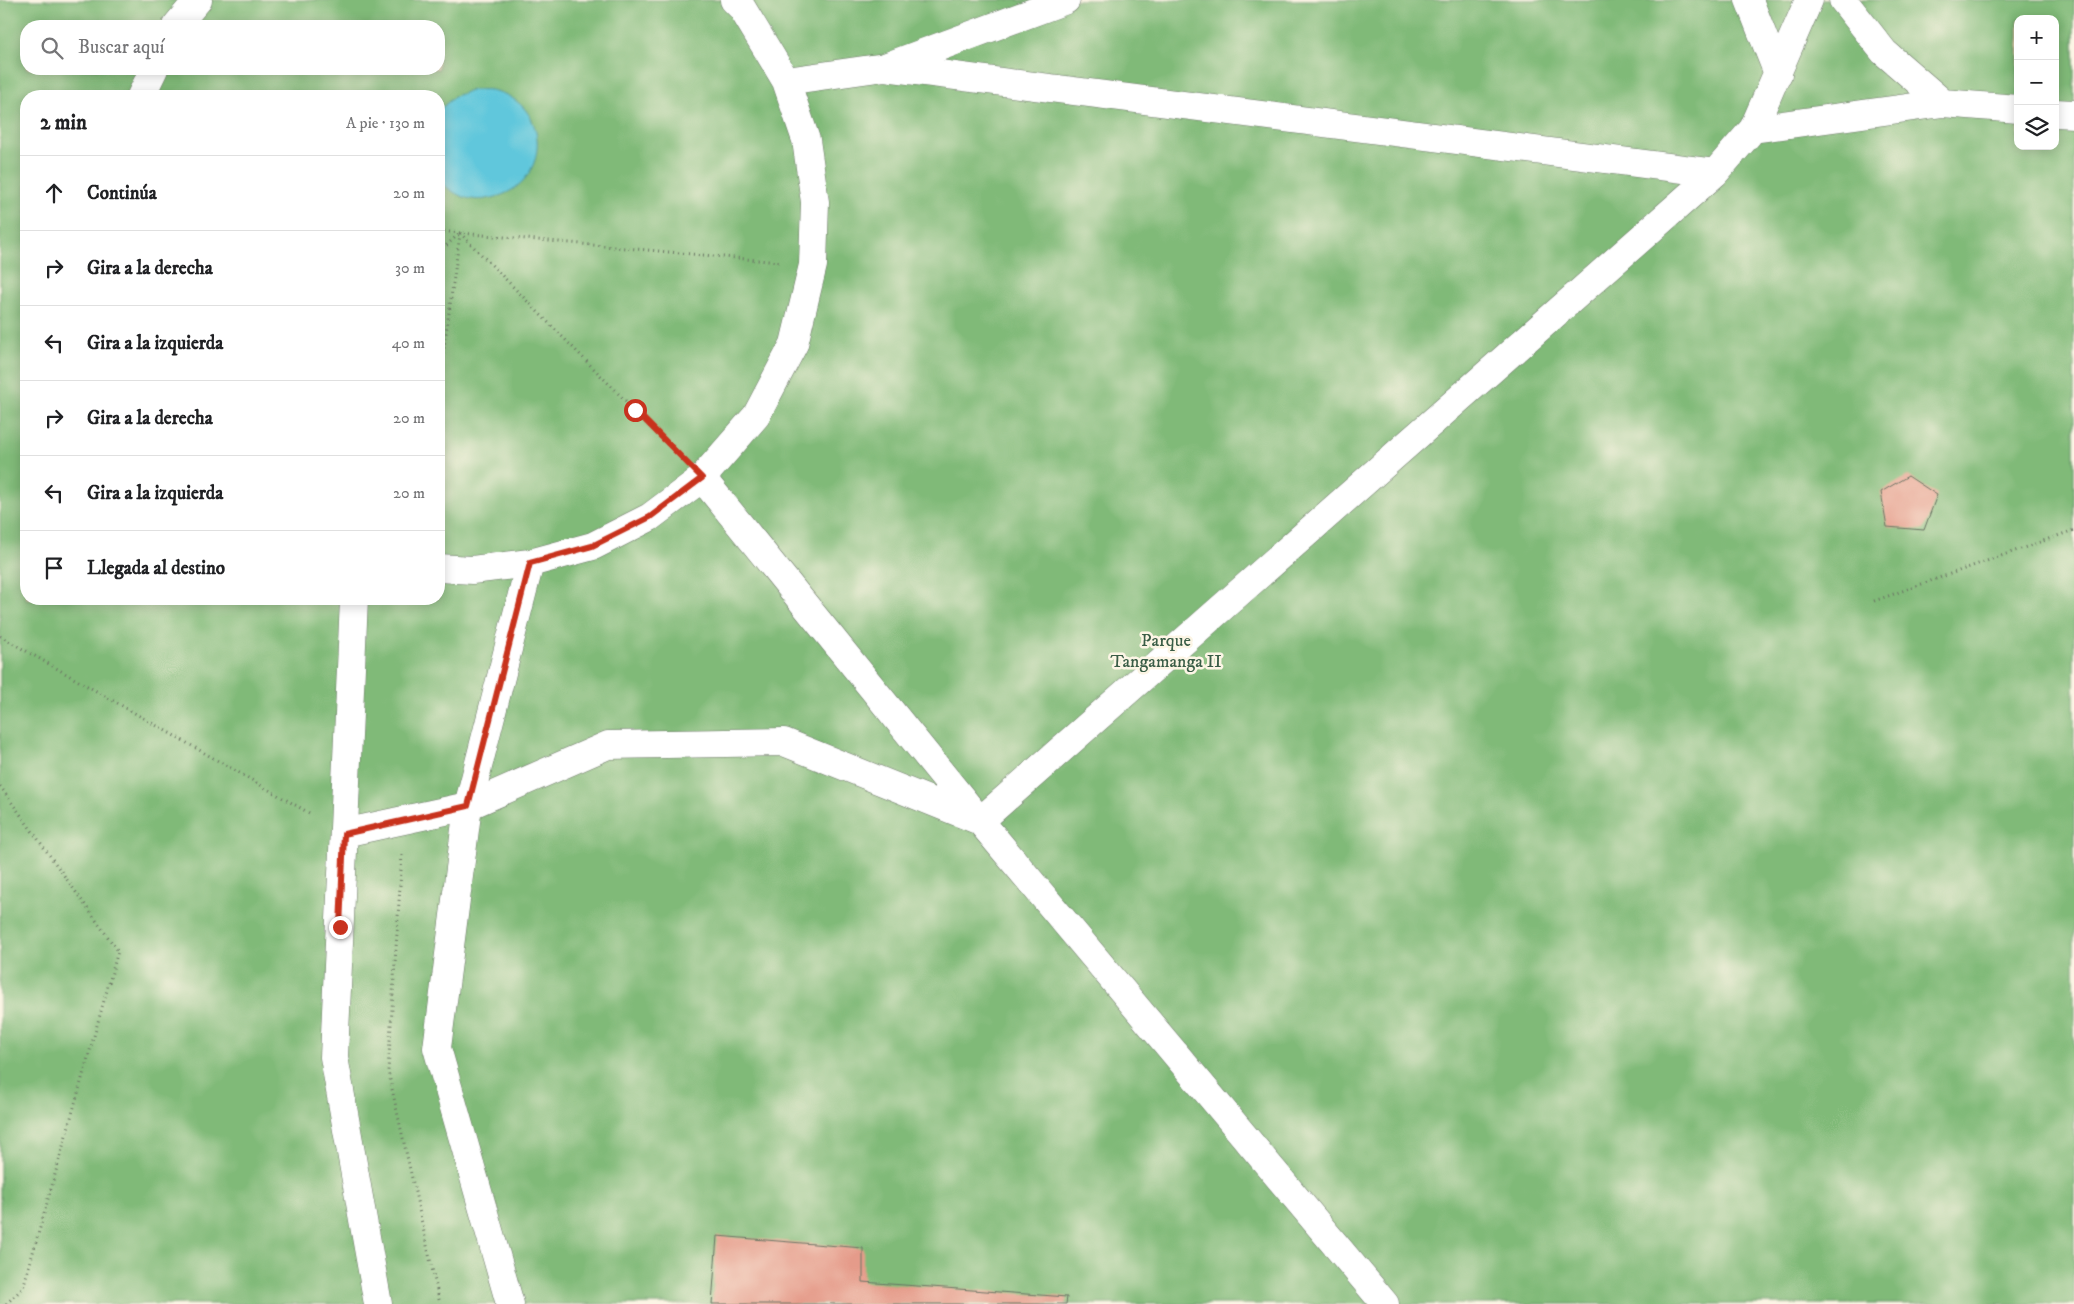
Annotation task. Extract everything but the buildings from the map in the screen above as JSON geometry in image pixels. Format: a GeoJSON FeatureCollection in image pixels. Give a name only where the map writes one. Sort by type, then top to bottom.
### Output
{"type":"FeatureCollection","features":[{"type":"Feature","properties":{"kind":"street"},"geometry":{"type":"LineString","coordinates":[[181,20],[198,0]]}},
{"type":"Feature","properties":{"kind":"street"},"geometry":{"type":"LineString","coordinates":[[445,568],[472,570],[530,563],[592,546],[650,517],[702,478],[756,416],[794,344],[813,265],[815,202],[808,149],[786,81],[742,8],[734,0]]}},
{"type":"Feature","properties":{"kind":"street"},"geometry":{"type":"LineString","coordinates":[[786,81],[885,67],[1066,0]]}},
{"type":"Feature","properties":{"kind":"street"},"geometry":{"type":"LineString","coordinates":[[1749,0],[1778,74]]}},
{"type":"Feature","properties":{"kind":"street"},"geometry":{"type":"LineString","coordinates":[[980,820],[1715,173],[1753,129],[1809,0]]}},
{"type":"Feature","properties":{"kind":"street"},"geometry":{"type":"LineString","coordinates":[[1843,0],[1884,52],[1943,103]]}},
{"type":"Feature","properties":{"kind":"street"},"geometry":{"type":"LineString","coordinates":[[885,67],[1715,173]]}},
{"type":"Feature","properties":{"kind":"street"},"geometry":{"type":"LineString","coordinates":[[144,90],[151,75]]}},
{"type":"Feature","properties":{"kind":"street"},"geometry":{"type":"LineString","coordinates":[[1753,129],[1943,103],[2014,109]]}},
{"type":"Feature","properties":{"kind":"street"},"geometry":{"type":"LineString","coordinates":[[2059,113],[2074,114]]}},
{"type":"Feature","properties":{"kind":"street"},"geometry":{"type":"LineString","coordinates":[[702,478],[980,820],[1385,1304]]}},
{"type":"Feature","properties":{"kind":"street"},"geometry":{"type":"LineString","coordinates":[[510,1304],[437,1048],[468,806],[530,563]]}},
{"type":"Feature","properties":{"kind":"street"},"geometry":{"type":"LineString","coordinates":[[354,605],[334,1057],[378,1304]]}},
{"type":"Feature","properties":{"kind":"street"},"geometry":{"type":"LineString","coordinates":[[344,834],[468,806],[608,745],[784,742],[980,820]]}},
{"type":"Feature","properties":{"kind":"path"},"geometry":{"type":"LineString","coordinates":[[445,232],[813,265]]}},
{"type":"Feature","properties":{"kind":"path"},"geometry":{"type":"LineString","coordinates":[[445,247],[460,233]]}},
{"type":"Feature","properties":{"kind":"path"},"geometry":{"type":"LineString","coordinates":[[445,340],[460,233]]}},
{"type":"Feature","properties":{"kind":"path"},"geometry":{"type":"LineString","coordinates":[[460,233],[702,478]]}},
{"type":"Feature","properties":{"kind":"path"},"geometry":{"type":"LineString","coordinates":[[1874,601],[2074,530]]}},
{"type":"Feature","properties":{"kind":"path"},"geometry":{"type":"LineString","coordinates":[[0,636],[344,834]]}},
{"type":"Feature","properties":{"kind":"path"},"geometry":{"type":"LineString","coordinates":[[0,786],[118,951],[23,1288],[6,1304]]}},
{"type":"Feature","properties":{"kind":"green space","name":"Parque Tangamanga II"},"geometry":{"type":"Polygon","coordinates":[[[0,0],[2074,0],[2074,1304],[0,1304],[0,0]]]}},
{"type":"Feature","properties":{"kind":"water"},"geometry":{"type":"Polygon","coordinates":[[[472,90],[491,90],[512,98],[526,111],[535,127],[537,146],[534,164],[524,180],[508,192],[479,200],[460,196],[445,185],[445,105],[455,96],[472,90]]]}},
{"type":"Feature","properties":{"kind":"route"},"geometry":{"type":"LineString","coordinates":[[340,927],[344,834],[468,806],[530,563],[592,546],[650,517],[702,478],[635,410]]}}]}
